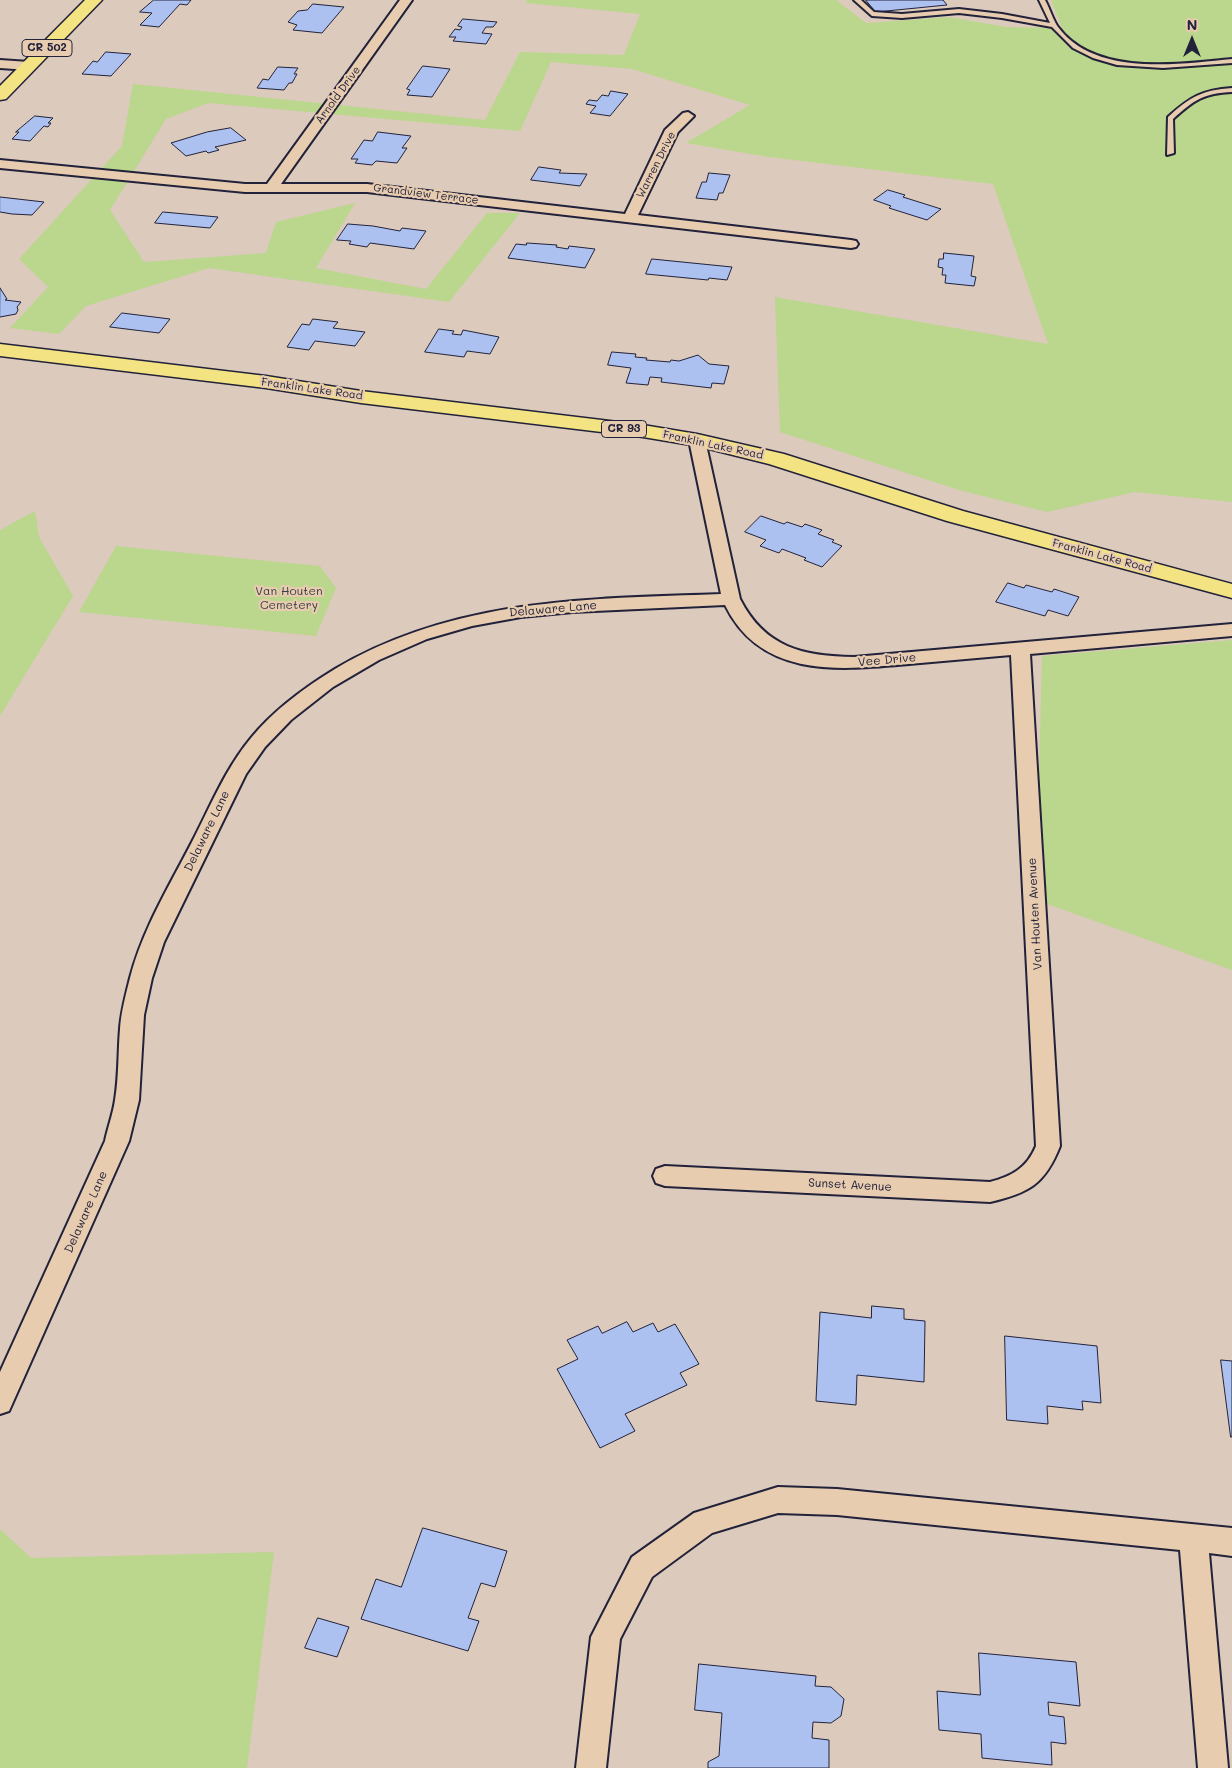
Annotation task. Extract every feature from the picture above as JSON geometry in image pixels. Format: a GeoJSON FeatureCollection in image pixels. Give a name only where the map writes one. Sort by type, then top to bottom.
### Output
{"type":"FeatureCollection","features":[{"type":"Feature","properties":{"kind":"main road","name":"CR 502"},"geometry":{"type":"LineString","coordinates":[[0,95],[94,0]]}},
{"type":"Feature","properties":{"kind":"main road","name":"Franklin Lake Road"},"geometry":{"type":"LineString","coordinates":[[0,350],[266,382],[361,397],[643,431],[697,440],[776,459],[968,520],[1232,590]]}},
{"type":"Feature","properties":{"kind":"street","name":"Arnold Drive"},"geometry":{"type":"LineString","coordinates":[[270,189],[406,0]]}},
{"type":"Feature","properties":{"kind":"street"},"geometry":{"type":"LineString","coordinates":[[0,64],[29,66]]}},
{"type":"Feature","properties":{"kind":"street","name":"Warren Drive"},"geometry":{"type":"LineString","coordinates":[[630,218],[672,130],[688,116]]}},
{"type":"Feature","properties":{"kind":"street","name":"Grandview Terrace"},"geometry":{"type":"LineString","coordinates":[[0,164],[245,188],[270,189],[337,186],[367,188],[851,244]]}},
{"type":"Feature","properties":{"kind":"street","name":"Vee Drive"},"geometry":{"type":"LineString","coordinates":[[697,440],[731,599],[736,613],[748,629],[765,644],[783,653],[829,664],[854,663],[1020,647],[1232,630]]}},
{"type":"Feature","properties":{"kind":"street","name":"Delaware Lane"},"geometry":{"type":"LineString","coordinates":[[0,1402],[117,1141],[127,1100],[132,1019],[142,976],[156,935],[228,787],[250,753],[277,722],[311,693],[365,659],[415,636],[459,622],[511,612],[551,607],[731,599]]}},
{"type":"Feature","properties":{"kind":"street","name":"Van Houten Avenue"},"geometry":{"type":"LineString","coordinates":[[1020,647],[1048,1146],[1042,1163],[1032,1176]]}},
{"type":"Feature","properties":{"kind":"street","name":"Sunset Avenue"},"geometry":{"type":"LineString","coordinates":[[665,1176],[990,1192],[1012,1187],[1032,1176]]}},
{"type":"Feature","properties":{"kind":"street"},"geometry":{"type":"LineString","coordinates":[[591,1768],[606,1637],[642,1567],[704,1522],[778,1500],[837,1502],[1232,1542]]}},
{"type":"Feature","properties":{"kind":"street"},"geometry":{"type":"LineString","coordinates":[[1192,1538],[1213,1768]]}},
{"type":"Feature","properties":{"kind":"lane"},"geometry":{"type":"LineString","coordinates":[[857,0],[872,14],[902,16],[959,12],[1002,16],[1054,26]]}},
{"type":"Feature","properties":{"kind":"lane"},"geometry":{"type":"LineString","coordinates":[[1042,0],[1057,30],[1094,58],[1108,62],[1168,66],[1232,61]]}},
{"type":"Feature","properties":{"kind":"lane"},"geometry":{"type":"LineString","coordinates":[[1170,153],[1170,118],[1198,94],[1232,90]]}},
{"type":"Feature","properties":{"kind":"green space"},"geometry":{"type":"Polygon","coordinates":[[[527,0],[836,0],[866,23],[949,17],[1006,27],[1062,28],[1051,0],[1232,0],[1232,502],[1135,492],[1047,512],[959,490],[780,432],[775,297],[1048,344],[993,184],[769,157],[686,143],[750,105],[632,69],[551,62],[520,131],[208,103],[166,119],[110,210],[144,262],[266,253],[276,222],[355,203],[316,268],[426,289],[487,213],[520,213],[449,302],[209,268],[86,306],[59,334],[10,328],[48,287],[19,259],[122,146],[133,84],[485,120],[520,52],[624,55],[640,14],[526,3],[527,0]]]}},
{"type":"Feature","properties":{"kind":"green space"},"geometry":{"type":"Polygon","coordinates":[[[35,511],[39,537],[73,596],[0,716],[0,530],[35,511]]]}},
{"type":"Feature","properties":{"kind":"green space","name":"Van Houten Cemetery"},"geometry":{"type":"Polygon","coordinates":[[[116,546],[320,566],[336,588],[316,636],[79,612],[116,546]]]}},
{"type":"Feature","properties":{"kind":"green space"},"geometry":{"type":"Polygon","coordinates":[[[1232,640],[1232,970],[1036,900],[1042,656],[1232,640]]]}},
{"type":"Feature","properties":{"kind":"green space"},"geometry":{"type":"Polygon","coordinates":[[[0,1529],[31,1558],[274,1552],[247,1768],[0,1768],[0,1529]]]}},
{"type":"Feature","properties":{"kind":"building"},"geometry":{"type":"Polygon","coordinates":[[[154,0],[191,0],[187,5],[180,4],[159,27],[140,25],[152,13],[140,12],[154,0]]]}},
{"type":"Feature","properties":{"kind":"building"},"geometry":{"type":"Polygon","coordinates":[[[866,0],[943,0],[947,5],[876,12],[866,0]]]}},
{"type":"Feature","properties":{"kind":"building"},"geometry":{"type":"Polygon","coordinates":[[[313,4],[344,7],[322,33],[293,30],[297,25],[288,22],[298,11],[307,10],[313,4]]]}},
{"type":"Feature","properties":{"kind":"building"},"geometry":{"type":"Polygon","coordinates":[[[463,19],[497,22],[493,27],[486,27],[482,33],[492,34],[486,44],[453,41],[456,37],[449,37],[455,29],[460,30],[462,27],[458,26],[463,19]]]}},
{"type":"Feature","properties":{"kind":"building"},"geometry":{"type":"Polygon","coordinates":[[[106,52],[131,54],[111,76],[82,74],[93,61],[97,62],[106,52]]]}},
{"type":"Feature","properties":{"kind":"building"},"geometry":{"type":"Polygon","coordinates":[[[423,66],[450,69],[432,97],[407,95],[410,90],[407,89],[423,66]]]}},
{"type":"Feature","properties":{"kind":"building"},"geometry":{"type":"Polygon","coordinates":[[[278,67],[298,68],[292,83],[289,83],[284,90],[257,88],[263,79],[268,80],[278,67]]]}},
{"type":"Feature","properties":{"kind":"building"},"geometry":{"type":"Polygon","coordinates":[[[611,91],[628,94],[610,116],[590,113],[596,106],[586,104],[589,100],[597,101],[602,95],[608,96],[611,91]]]}},
{"type":"Feature","properties":{"kind":"building"},"geometry":{"type":"Polygon","coordinates":[[[35,116],[53,118],[48,123],[51,123],[48,127],[44,126],[30,141],[12,139],[19,132],[16,132],[35,116]]]}},
{"type":"Feature","properties":{"kind":"building"},"geometry":{"type":"Polygon","coordinates":[[[231,128],[246,140],[215,147],[219,150],[208,153],[206,151],[186,156],[171,143],[207,132],[231,128]]]}},
{"type":"Feature","properties":{"kind":"building"},"geometry":{"type":"Polygon","coordinates":[[[378,132],[411,136],[402,148],[407,148],[397,163],[376,161],[372,165],[355,163],[358,159],[351,159],[364,140],[372,141],[378,132]]]}},
{"type":"Feature","properties":{"kind":"building"},"geometry":{"type":"Polygon","coordinates":[[[539,167],[561,170],[559,173],[587,174],[580,186],[531,180],[539,167]]]}},
{"type":"Feature","properties":{"kind":"building"},"geometry":{"type":"Polygon","coordinates":[[[709,173],[730,175],[723,193],[719,193],[717,200],[696,198],[702,182],[706,182],[709,173]]]}},
{"type":"Feature","properties":{"kind":"building"},"geometry":{"type":"Polygon","coordinates":[[[888,190],[905,195],[903,197],[941,209],[927,220],[889,208],[891,206],[874,200],[888,190]]]}},
{"type":"Feature","properties":{"kind":"building"},"geometry":{"type":"Polygon","coordinates":[[[0,197],[44,202],[32,215],[12,214],[0,212],[0,197]]]}},
{"type":"Feature","properties":{"kind":"building"},"geometry":{"type":"Polygon","coordinates":[[[163,212],[218,217],[210,228],[155,223],[163,212]]]}},
{"type":"Feature","properties":{"kind":"building"},"geometry":{"type":"Polygon","coordinates":[[[348,224],[400,231],[402,228],[426,231],[414,249],[370,243],[367,247],[349,244],[351,241],[337,240],[348,224]]]}},
{"type":"Feature","properties":{"kind":"building"},"geometry":{"type":"Polygon","coordinates":[[[527,243],[557,245],[556,247],[568,249],[569,246],[595,249],[585,268],[508,258],[516,244],[526,245],[527,243]]]}},
{"type":"Feature","properties":{"kind":"building"},"geometry":{"type":"Polygon","coordinates":[[[944,253],[974,256],[971,276],[976,277],[974,286],[945,283],[946,275],[942,275],[943,268],[938,267],[939,259],[943,259],[944,253]]]}},
{"type":"Feature","properties":{"kind":"building"},"geometry":{"type":"Polygon","coordinates":[[[652,259],[732,267],[727,280],[646,274],[652,259]]]}},
{"type":"Feature","properties":{"kind":"building"},"geometry":{"type":"Polygon","coordinates":[[[0,288],[7,299],[5,300],[21,302],[17,307],[16,314],[0,317],[0,288]]]}},
{"type":"Feature","properties":{"kind":"building"},"geometry":{"type":"Polygon","coordinates":[[[122,313],[170,319],[159,333],[110,327],[122,313]]]}},
{"type":"Feature","properties":{"kind":"building"},"geometry":{"type":"Polygon","coordinates":[[[313,319],[338,322],[333,328],[365,332],[355,346],[315,341],[309,350],[287,347],[302,324],[309,325],[313,319]]]}},
{"type":"Feature","properties":{"kind":"building"},"geometry":{"type":"Polygon","coordinates":[[[439,329],[454,331],[452,334],[461,335],[463,330],[499,337],[490,354],[467,351],[464,357],[425,352],[439,329]]]}},
{"type":"Feature","properties":{"kind":"building"},"geometry":{"type":"Polygon","coordinates":[[[612,352],[636,354],[635,357],[647,358],[646,360],[670,362],[671,360],[679,361],[698,355],[709,364],[729,366],[724,384],[712,383],[711,388],[661,382],[662,378],[650,377],[648,385],[626,383],[631,368],[608,365],[612,352]]]}},
{"type":"Feature","properties":{"kind":"building"},"geometry":{"type":"Polygon","coordinates":[[[761,516],[784,524],[787,522],[802,527],[805,524],[822,530],[818,534],[834,540],[832,542],[842,546],[822,567],[804,560],[806,558],[782,549],[779,553],[760,546],[766,540],[745,532],[761,516]]]}},
{"type":"Feature","properties":{"kind":"building"},"geometry":{"type":"Polygon","coordinates":[[[1008,583],[1024,588],[1026,585],[1052,592],[1054,589],[1079,597],[1068,616],[1048,610],[1045,616],[996,602],[1008,583]]]}},
{"type":"Feature","properties":{"kind":"building"},"geometry":{"type":"Polygon","coordinates":[[[872,1306],[904,1309],[904,1319],[925,1321],[924,1382],[857,1375],[856,1405],[816,1401],[820,1312],[871,1318],[872,1306]]]}},
{"type":"Feature","properties":{"kind":"building"},"geometry":{"type":"Polygon","coordinates":[[[627,1322],[633,1332],[653,1323],[658,1332],[675,1324],[699,1364],[680,1373],[687,1385],[625,1414],[635,1431],[600,1448],[557,1369],[578,1359],[567,1340],[598,1326],[602,1333],[627,1322]]]}},
{"type":"Feature","properties":{"kind":"building"},"geometry":{"type":"Polygon","coordinates":[[[1005,1336],[1097,1346],[1101,1403],[1082,1401],[1083,1410],[1047,1406],[1048,1424],[1007,1420],[1005,1336]]]}},
{"type":"Feature","properties":{"kind":"building"},"geometry":{"type":"Polygon","coordinates":[[[1221,1360],[1232,1361],[1232,1437],[1231,1437],[1221,1360]]]}},
{"type":"Feature","properties":{"kind":"building"},"geometry":{"type":"Polygon","coordinates":[[[423,1528],[507,1551],[495,1587],[481,1583],[468,1618],[479,1621],[468,1651],[361,1619],[376,1579],[401,1587],[423,1528]]]}},
{"type":"Feature","properties":{"kind":"building"},"geometry":{"type":"Polygon","coordinates":[[[318,1618],[349,1627],[337,1657],[305,1648],[318,1618]]]}},
{"type":"Feature","properties":{"kind":"building"},"geometry":{"type":"Polygon","coordinates":[[[979,1653],[1076,1662],[1080,1706],[1048,1702],[1049,1715],[1064,1717],[1066,1744],[1051,1742],[1052,1765],[982,1758],[981,1734],[939,1730],[937,1691],[980,1695],[979,1653]]]}},
{"type":"Feature","properties":{"kind":"building"},"geometry":{"type":"Polygon","coordinates":[[[699,1664],[816,1676],[815,1686],[831,1687],[844,1699],[841,1716],[831,1723],[813,1722],[812,1738],[829,1740],[829,1768],[708,1768],[708,1762],[719,1756],[722,1713],[695,1710],[699,1664]]]}}]}
